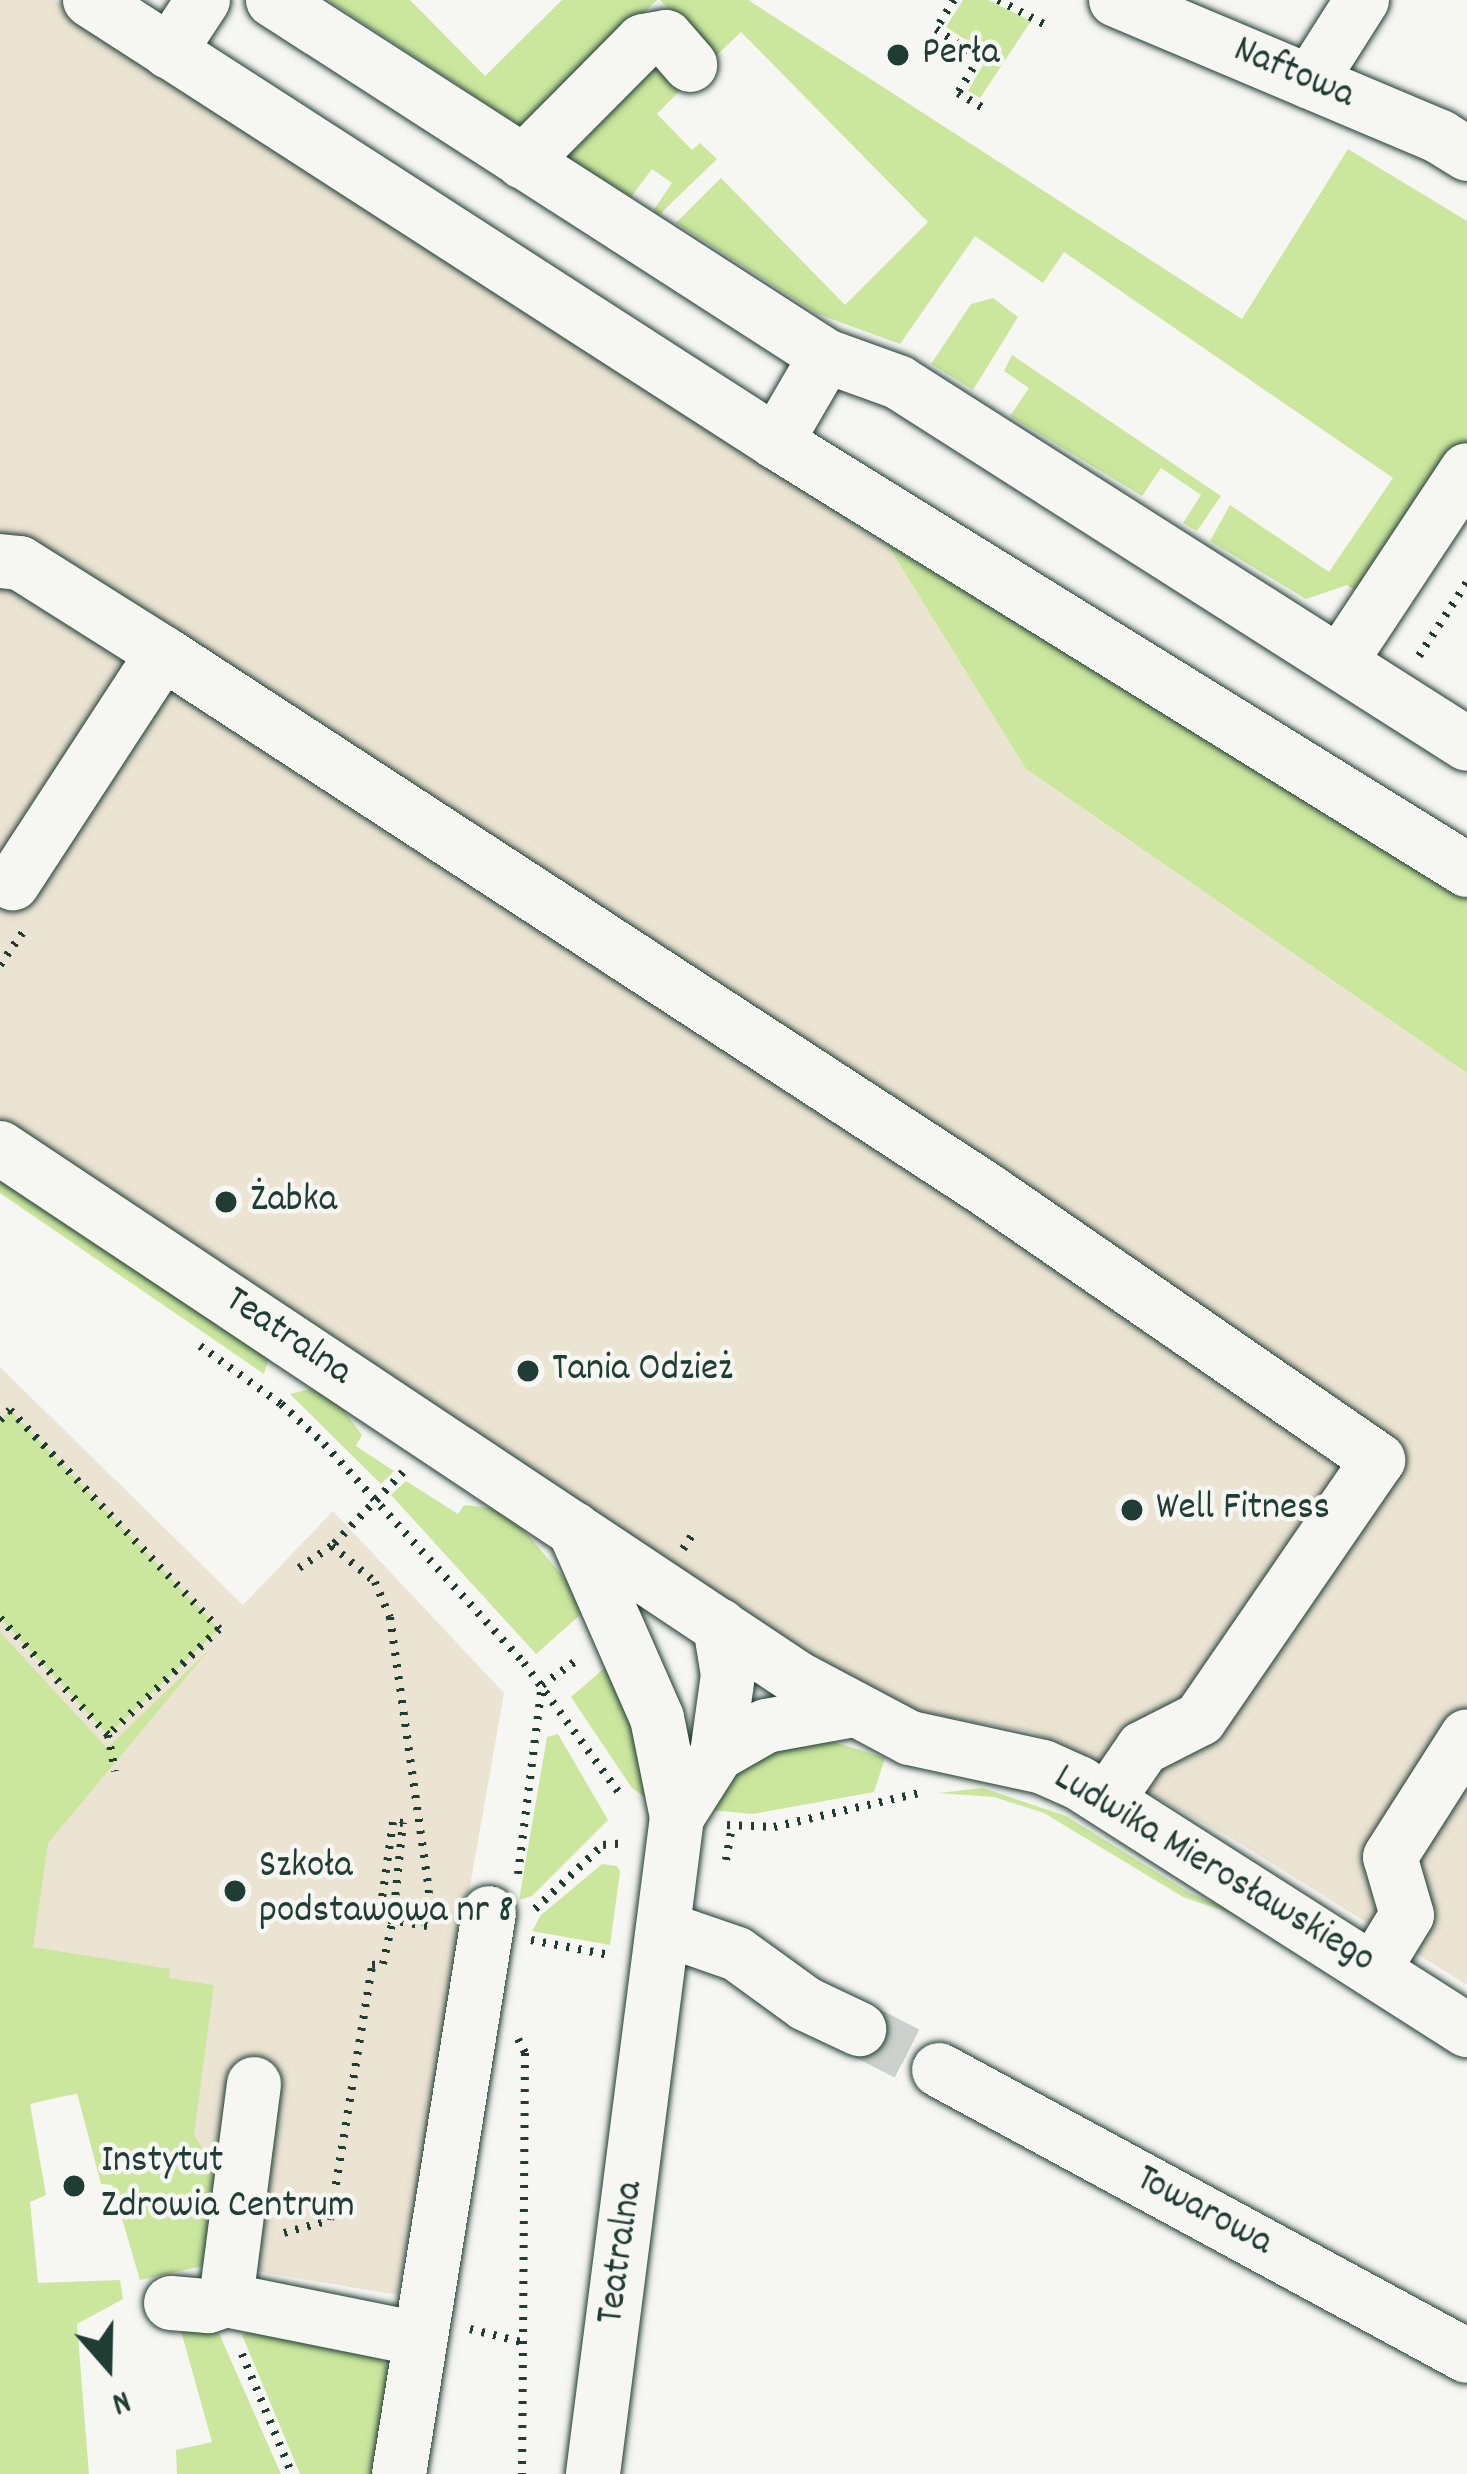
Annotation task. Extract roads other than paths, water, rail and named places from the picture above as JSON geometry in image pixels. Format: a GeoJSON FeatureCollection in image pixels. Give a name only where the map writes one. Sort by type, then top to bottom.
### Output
{"type":"FeatureCollection","features":[{"type":"Feature","properties":{"kind":"street"},"geometry":{"type":"LineString","coordinates":[[90,0],[776,442],[1467,870]]}},
{"type":"Feature","properties":{"kind":"street"},"geometry":{"type":"LineString","coordinates":[[169,52],[203,0]]}},
{"type":"Feature","properties":{"kind":"street"},"geometry":{"type":"LineString","coordinates":[[273,0],[826,356],[898,382],[1467,744]]}},
{"type":"Feature","properties":{"kind":"street","name":"Naftowa"},"geometry":{"type":"LineString","coordinates":[[1116,0],[1467,154]]}},
{"type":"Feature","properties":{"kind":"street"},"geometry":{"type":"LineString","coordinates":[[1310,82],[1362,0]]}},
{"type":"Feature","properties":{"kind":"street"},"geometry":{"type":"LineString","coordinates":[[523,162],[643,40],[666,37],[690,65]]}},
{"type":"Feature","properties":{"kind":"street"},"geometry":{"type":"LineString","coordinates":[[776,442],[826,356]]}},
{"type":"Feature","properties":{"kind":"street"},"geometry":{"type":"LineString","coordinates":[[1340,662],[1467,470]]}},
{"type":"Feature","properties":{"kind":"street"},"geometry":{"type":"LineString","coordinates":[[0,561],[20,563],[163,653],[984,1188],[1378,1460],[1200,1719],[1143,1748],[1108,1799]]}},
{"type":"Feature","properties":{"kind":"street"},"geometry":{"type":"LineString","coordinates":[[5,894],[163,653]]}},
{"type":"Feature","properties":{"kind":"street","name":"Teatralna"},"geometry":{"type":"LineString","coordinates":[[0,1148],[574,1528]]}},
{"type":"Feature","properties":{"kind":"street"},"geometry":{"type":"LineString","coordinates":[[574,1528],[657,1718]]}},
{"type":"Feature","properties":{"kind":"street","name":"Ludwika Mierosławskiego"},"geometry":{"type":"LineString","coordinates":[[574,1528],[853,1710],[910,1738],[1043,1767],[1108,1799],[1467,2030]]}},
{"type":"Feature","properties":{"kind":"street"},"geometry":{"type":"LineString","coordinates":[[653,1811],[657,1718],[676,1656],[720,1626],[728,1675],[717,1754]]}},
{"type":"Feature","properties":{"kind":"street"},"geometry":{"type":"LineString","coordinates":[[653,1811],[717,1754],[766,1726],[853,1710]]}},
{"type":"Feature","properties":{"kind":"street"},"geometry":{"type":"LineString","coordinates":[[1374,1969],[1407,1916],[1390,1857],[1467,1736]]}},
{"type":"Feature","properties":{"kind":"street","name":"Teatralna"},"geometry":{"type":"LineString","coordinates":[[593,2474],[665,1929],[653,1811]]}},
{"type":"Feature","properties":{"kind":"street"},"geometry":{"type":"LineString","coordinates":[[399,2474],[435,2332],[506,1916]]}},
{"type":"Feature","properties":{"kind":"street"},"geometry":{"type":"LineString","coordinates":[[665,1929],[737,1954],[806,2004],[859,2030]]}},
{"type":"Feature","properties":{"kind":"street","name":"Towarowa"},"geometry":{"type":"LineString","coordinates":[[938,2070],[1467,2356]]}},
{"type":"Feature","properties":{"kind":"street"},"geometry":{"type":"LineString","coordinates":[[226,2300],[254,2084]]}},
{"type":"Feature","properties":{"kind":"street"},"geometry":{"type":"LineString","coordinates":[[172,2303],[208,2306],[226,2300],[435,2332]]}},
{"type":"Feature","properties":{"kind":"tunnel"},"geometry":{"type":"LineString","coordinates":[[859,2029],[939,2070]]}},
{"type":"Feature","properties":{"kind":"place","name":"Perła"},"geometry":{"type":"Point","coordinates":[898,55]}},
{"type":"Feature","properties":{"kind":"place","name":"Żabka"},"geometry":{"type":"Point","coordinates":[226,1202]}},
{"type":"Feature","properties":{"kind":"place","name":"Tania Odzież"},"geometry":{"type":"Point","coordinates":[528,1371]}},
{"type":"Feature","properties":{"kind":"place","name":"Well Fitness"},"geometry":{"type":"Point","coordinates":[1132,1510]}},
{"type":"Feature","properties":{"kind":"place","name":"Szkoła podstawowa nr 8"},"geometry":{"type":"Point","coordinates":[235,1891]}},
{"type":"Feature","properties":{"kind":"place","name":"Instytut Zdrowia Centrum"},"geometry":{"type":"Point","coordinates":[74,2186]}}]}
